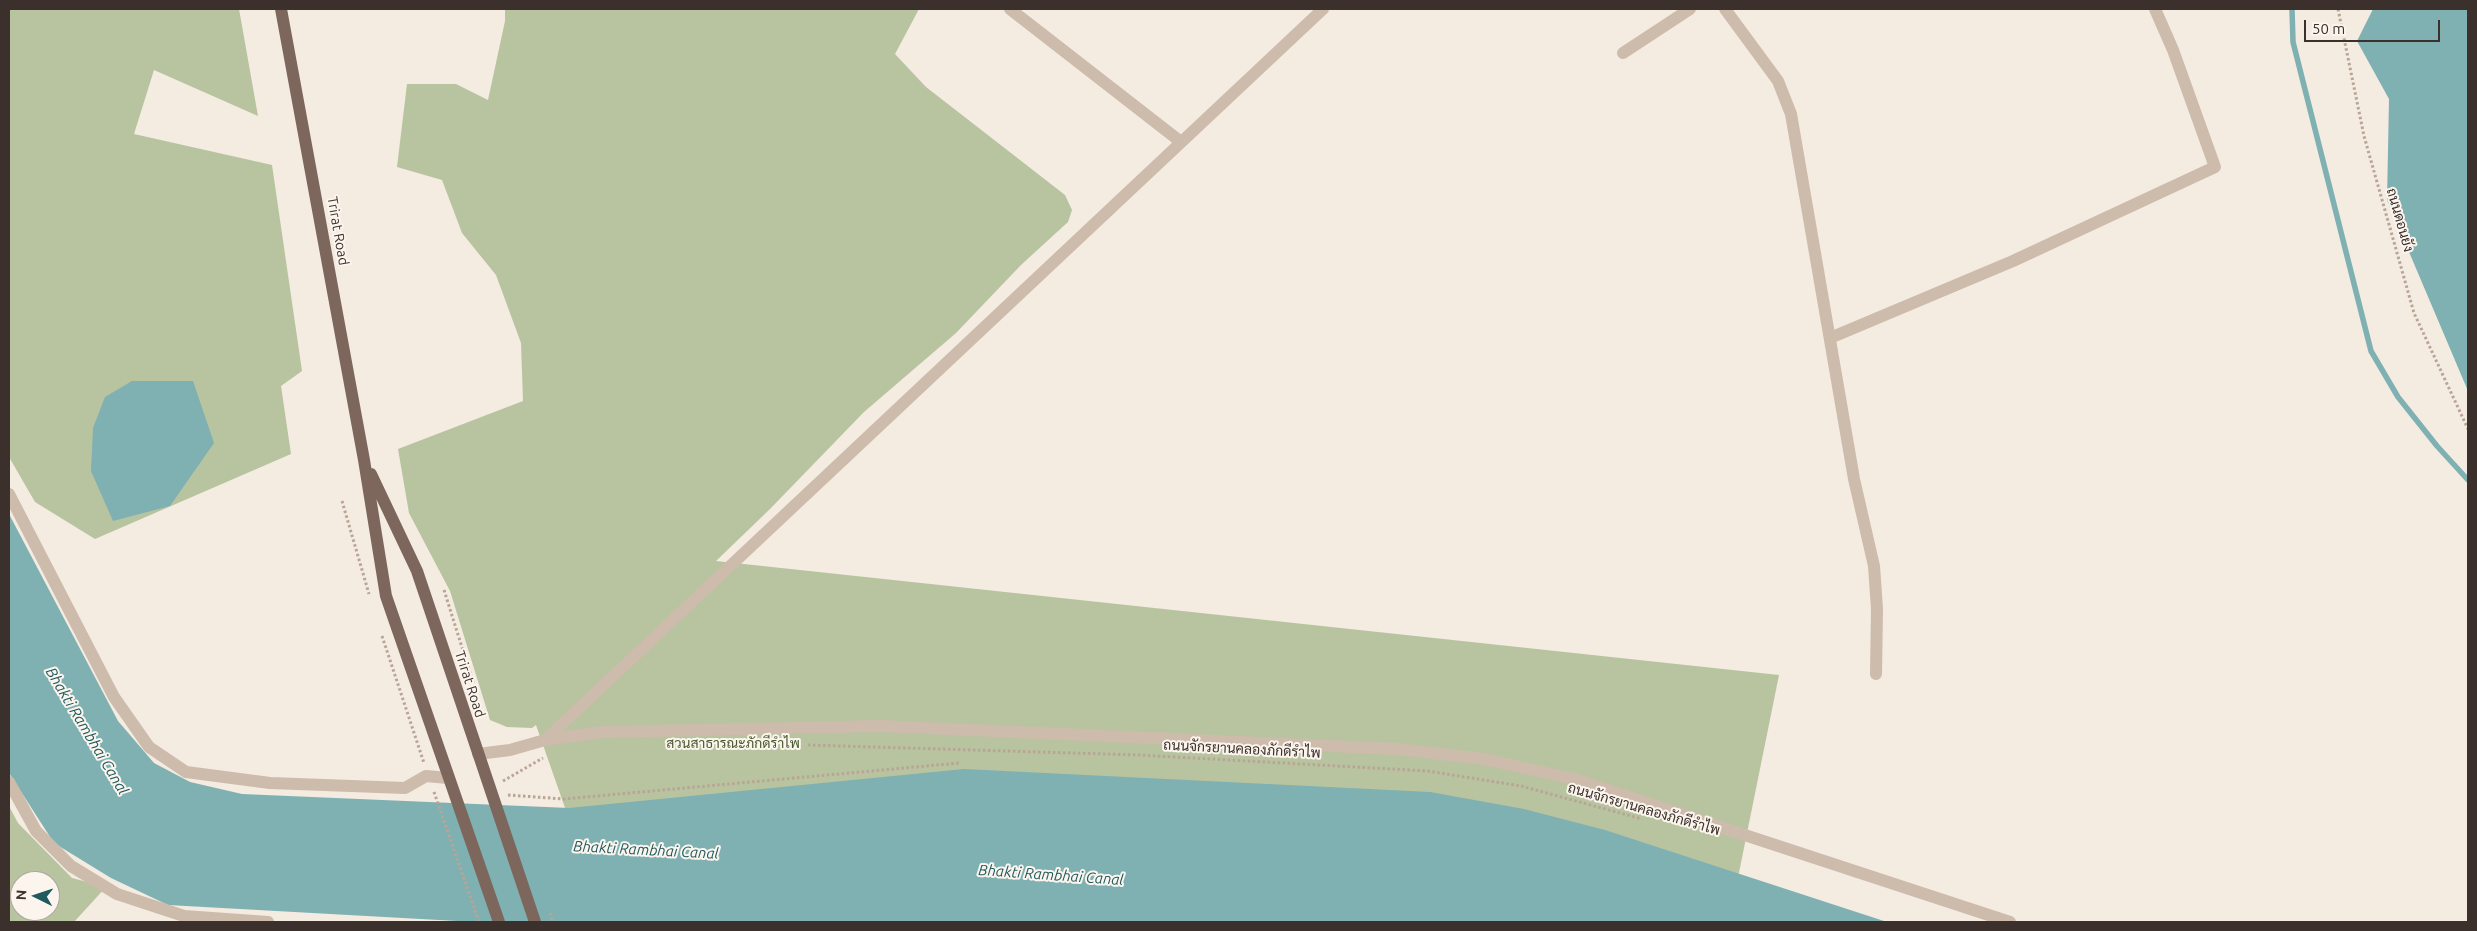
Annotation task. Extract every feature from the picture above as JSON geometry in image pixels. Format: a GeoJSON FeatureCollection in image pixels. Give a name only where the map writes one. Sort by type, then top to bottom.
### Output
{"type":"FeatureCollection","features":[{"type":"Feature","properties":{"kind":"main road","name":"Trirat Road"},"geometry":{"type":"LineString","coordinates":[[281,9],[364,460],[386,596],[499,922]]}},
{"type":"Feature","properties":{"kind":"main road","name":"Trirat Road"},"geometry":{"type":"LineString","coordinates":[[364,460],[417,571],[535,922]]}},
{"type":"Feature","properties":{"kind":"street"},"geometry":{"type":"LineString","coordinates":[[1010,9],[1181,142]]}},
{"type":"Feature","properties":{"kind":"street"},"geometry":{"type":"LineString","coordinates":[[545,740],[1323,9]]}},
{"type":"Feature","properties":{"kind":"street"},"geometry":{"type":"LineString","coordinates":[[1623,54],[1690,9]]}},
{"type":"Feature","properties":{"kind":"street"},"geometry":{"type":"LineString","coordinates":[[1725,9],[1770,68],[1786,96],[1854,479],[1874,572],[1878,609],[1876,674]]}},
{"type":"Feature","properties":{"kind":"street"},"geometry":{"type":"LineString","coordinates":[[1830,338],[2013,261],[2215,167],[2172,50],[2154,9]]}},
{"type":"Feature","properties":{"kind":"street"},"geometry":{"type":"LineString","coordinates":[[9,494],[114,697],[149,748],[186,772],[270,783],[405,788],[426,776],[448,778]]}},
{"type":"Feature","properties":{"kind":"street"},"geometry":{"type":"LineString","coordinates":[[478,754],[510,750],[545,740],[602,732],[881,726],[1398,749],[1474,758],[1574,779],[2010,922]]}},
{"type":"Feature","properties":{"kind":"street"},"geometry":{"type":"LineString","coordinates":[[9,782],[36,831],[71,866],[117,894],[184,916],[268,922]]}},
{"type":"Feature","properties":{"kind":"path","name":"ถนนดอนยัง"},"geometry":{"type":"LineString","coordinates":[[2338,9],[2364,136],[2414,313],[2468,429]]}},
{"type":"Feature","properties":{"kind":"path"},"geometry":{"type":"LineString","coordinates":[[444,590],[478,699]]}},
{"type":"Feature","properties":{"kind":"path","name":"ถนนจักรยานคลองภักดีรำไพ"},"geometry":{"type":"LineString","coordinates":[[801,745],[1139,755],[1428,771],[1521,786],[1649,821]]}},
{"type":"Feature","properties":{"kind":"path"},"geometry":{"type":"LineString","coordinates":[[502,781],[523,767],[552,755]]}},
{"type":"Feature","properties":{"kind":"path"},"geometry":{"type":"LineString","coordinates":[[507,796],[564,798],[959,763]]}},
{"type":"Feature","properties":{"kind":"path"},"geometry":{"type":"LineString","coordinates":[[434,792],[479,922]]}},
{"type":"Feature","properties":{"kind":"green space"},"geometry":{"type":"Polygon","coordinates":[[[9,9],[239,9],[258,116],[154,70],[134,134],[272,165],[302,371],[281,386],[291,454],[95,539],[35,502],[9,457],[9,9]]]}},
{"type":"Feature","properties":{"kind":"green space","name":"สวนสาธารณะภักดีรำไพ"},"geometry":{"type":"Polygon","coordinates":[[[505,9],[919,9],[895,54],[926,87],[1065,195],[1072,210],[1068,222],[1021,265],[956,333],[864,412],[770,509],[716,561],[1779,675],[1729,922],[605,922],[536,725],[532,728],[507,727],[490,720],[450,591],[409,513],[398,449],[523,401],[521,343],[496,275],[462,233],[442,180],[397,167],[407,84],[456,84],[488,100],[505,21],[505,9]]]}},
{"type":"Feature","properties":{"kind":"green space"},"geometry":{"type":"Polygon","coordinates":[[[9,806],[18,823],[72,878],[106,887],[74,922],[9,922],[9,806]]]}},
{"type":"Feature","properties":{"kind":"water"},"geometry":{"type":"Polygon","coordinates":[[[2373,9],[2468,9],[2468,391],[2387,200],[2389,99],[2357,41],[2373,9]]]}},
{"type":"Feature","properties":{"kind":"water"},"geometry":{"type":"Polygon","coordinates":[[[132,381],[193,381],[214,443],[170,506],[113,521],[91,471],[93,428],[105,397],[132,381]]]}},
{"type":"Feature","properties":{"kind":"water","name":"Bhakti Rambhai Canal"},"geometry":{"type":"Polygon","coordinates":[[[9,514],[118,721],[154,763],[190,782],[242,794],[569,808],[964,769],[1430,792],[1524,809],[1605,830],[1887,922],[475,922],[168,905],[111,878],[54,843],[9,773],[9,514]]]}},
{"type":"Feature","properties":{"kind":"waterway"},"geometry":{"type":"LineString","coordinates":[[2292,9],[2293,42],[2371,351],[2398,397],[2437,446],[2468,480]]}}]}
